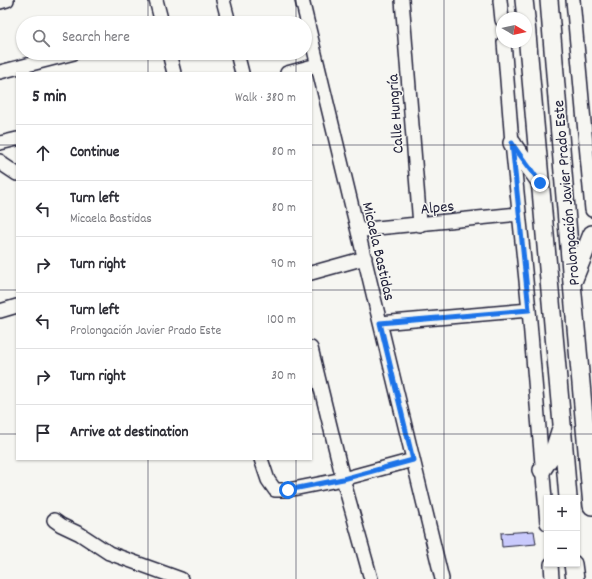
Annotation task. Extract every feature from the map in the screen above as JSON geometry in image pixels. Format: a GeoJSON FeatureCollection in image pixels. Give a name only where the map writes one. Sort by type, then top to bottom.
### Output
{"type":"FeatureCollection","features":[{"type":"Feature","properties":{"kind":"main road"},"geometry":{"type":"LineString","coordinates":[[524,0],[525,12]]}},
{"type":"Feature","properties":{"kind":"main road","name":"Prolongación Javier Prado Este"},"geometry":{"type":"LineString","coordinates":[[549,0],[592,506]]}},
{"type":"Feature","properties":{"kind":"main road","name":"Prolongación Javier Prado Este"},"geometry":{"type":"LineString","coordinates":[[528,48],[568,495]]}},
{"type":"Feature","properties":{"kind":"main road"},"geometry":{"type":"LineString","coordinates":[[512,143],[517,152],[536,175],[540,183]]}},
{"type":"Feature","properties":{"kind":"main road"},"geometry":{"type":"LineString","coordinates":[[572,283],[592,234]]}},
{"type":"Feature","properties":{"kind":"main road"},"geometry":{"type":"LineString","coordinates":[[542,470],[555,448],[562,424]]}},
{"type":"Feature","properties":{"kind":"main road"},"geometry":{"type":"LineString","coordinates":[[573,567],[575,579]]}},
{"type":"Feature","properties":{"kind":"street"},"geometry":{"type":"LineString","coordinates":[[0,2],[7,0]]}},
{"type":"Feature","properties":{"kind":"street"},"geometry":{"type":"LineString","coordinates":[[156,0],[160,16]]}},
{"type":"Feature","properties":{"kind":"street"},"geometry":{"type":"LineString","coordinates":[[223,0],[227,16]]}},
{"type":"Feature","properties":{"kind":"street","name":"Micaela Bastidas"},"geometry":{"type":"LineString","coordinates":[[302,0],[306,16]]}},
{"type":"Feature","properties":{"kind":"street","name":"Calle Hungría"},"geometry":{"type":"LineString","coordinates":[[402,0],[420,225]]}},
{"type":"Feature","properties":{"kind":"street"},"geometry":{"type":"LineString","coordinates":[[500,0],[501,12]]}},
{"type":"Feature","properties":{"kind":"street","name":"Prolongación Javier Prado Este"},"geometry":{"type":"LineString","coordinates":[[573,0],[588,124],[592,210]]}},
{"type":"Feature","properties":{"kind":"street","name":"Micaela Bastidas"},"geometry":{"type":"LineString","coordinates":[[312,43],[442,579]]}},
{"type":"Feature","properties":{"kind":"street"},"geometry":{"type":"LineString","coordinates":[[504,48],[544,495]]}},
{"type":"Feature","properties":{"kind":"street"},"geometry":{"type":"LineString","coordinates":[[0,72],[47,60]]}},
{"type":"Feature","properties":{"kind":"street"},"geometry":{"type":"LineString","coordinates":[[171,60],[174,72]]}},
{"type":"Feature","properties":{"kind":"street"},"geometry":{"type":"LineString","coordinates":[[239,60],[242,72]]}},
{"type":"Feature","properties":{"kind":"street"},"geometry":{"type":"LineString","coordinates":[[291,72],[317,65]]}},
{"type":"Feature","properties":{"kind":"street"},"geometry":{"type":"LineString","coordinates":[[0,143],[16,140]]}},
{"type":"Feature","properties":{"kind":"street"},"geometry":{"type":"LineString","coordinates":[[0,161],[16,173]]}},
{"type":"Feature","properties":{"kind":"street","name":"Alpes"},"geometry":{"type":"LineString","coordinates":[[358,232],[377,228],[420,225],[520,214]]}},
{"type":"Feature","properties":{"kind":"street"},"geometry":{"type":"LineString","coordinates":[[312,273],[365,258]]}},
{"type":"Feature","properties":{"kind":"street"},"geometry":{"type":"LineString","coordinates":[[0,311],[16,306]]}},
{"type":"Feature","properties":{"kind":"street"},"geometry":{"type":"LineString","coordinates":[[380,323],[529,310]]}},
{"type":"Feature","properties":{"kind":"street"},"geometry":{"type":"LineString","coordinates":[[312,352],[343,479],[371,579]]}},
{"type":"Feature","properties":{"kind":"street"},"geometry":{"type":"LineString","coordinates":[[261,460],[268,480],[275,490],[288,490],[343,479],[413,460]]}},
{"type":"Feature","properties":{"kind":"street"},"geometry":{"type":"LineString","coordinates":[[54,520],[80,534],[108,553],[181,579]]}},
{"type":"Feature","properties":{"kind":"street"},"geometry":{"type":"LineString","coordinates":[[550,567],[552,579]]}},
{"type":"Feature","properties":{"kind":"building"},"geometry":{"type":"Polygon","coordinates":[[[534,531],[536,544],[502,547],[501,533],[534,531]]]}},
{"type":"Feature","properties":{"kind":"route"},"geometry":{"type":"LineString","coordinates":[[288,490],[343,479],[413,460],[380,323],[529,310],[512,143],[517,152],[536,175],[540,183]]}}]}
